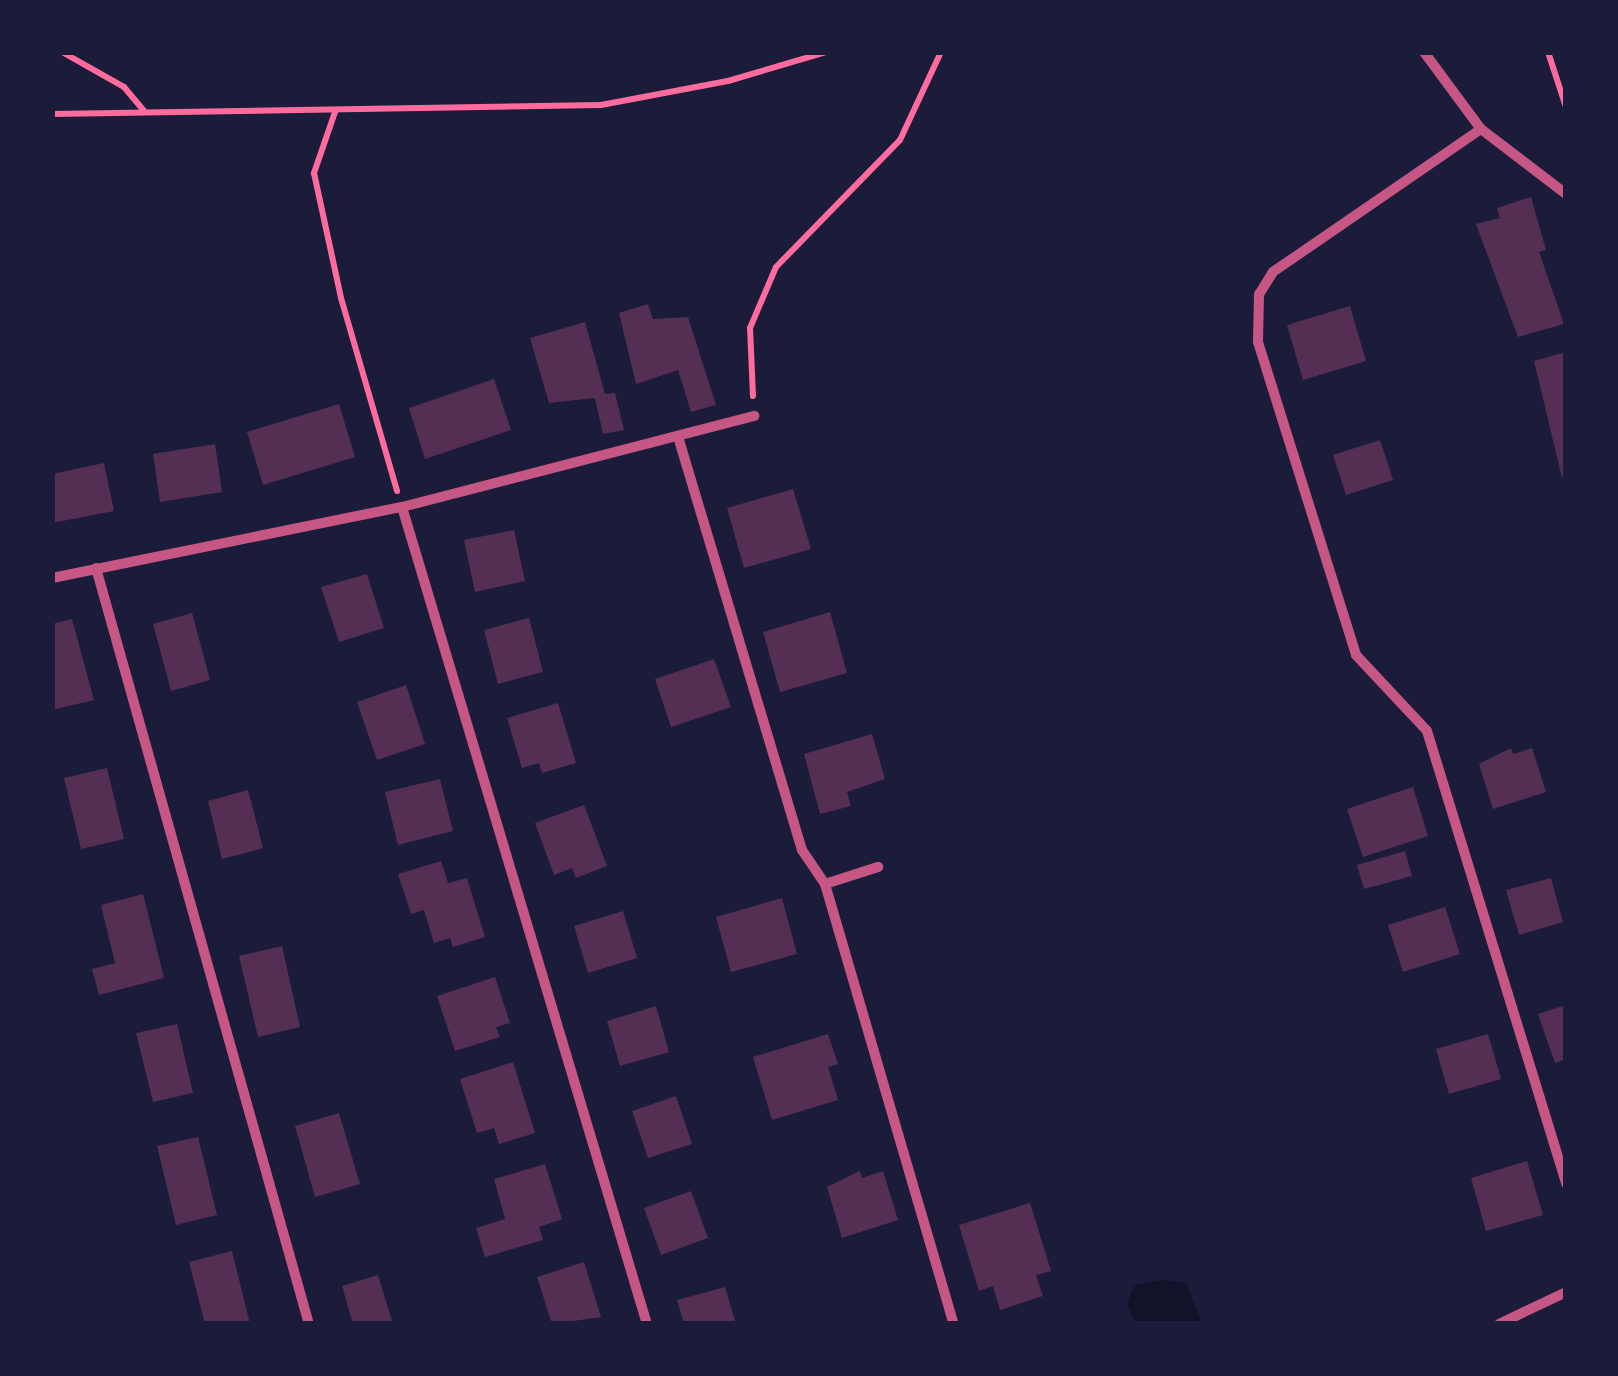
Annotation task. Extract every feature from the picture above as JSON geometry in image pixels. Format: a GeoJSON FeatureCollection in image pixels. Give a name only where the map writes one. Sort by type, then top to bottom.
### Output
{"type":"FeatureCollection","features":[{"type":"Feature","properties":{"kind":"street"},"geometry":{"type":"LineString","coordinates":[[1424,52],[1481,129],[1566,194]]}},
{"type":"Feature","properties":{"kind":"street"},"geometry":{"type":"LineString","coordinates":[[1481,129],[1273,272],[1259,294],[1258,342],[1356,656],[1428,731],[1566,1184]]}},
{"type":"Feature","properties":{"kind":"street"},"geometry":{"type":"LineString","coordinates":[[52,578],[402,508],[679,440],[754,416]]}},
{"type":"Feature","properties":{"kind":"street"},"geometry":{"type":"LineString","coordinates":[[679,440],[802,850],[826,884],[954,1324]]}},
{"type":"Feature","properties":{"kind":"street"},"geometry":{"type":"LineString","coordinates":[[402,508],[646,1324]]}},
{"type":"Feature","properties":{"kind":"street"},"geometry":{"type":"LineString","coordinates":[[96,568],[309,1324]]}},
{"type":"Feature","properties":{"kind":"street"},"geometry":{"type":"LineString","coordinates":[[826,884],[878,867]]}},
{"type":"Feature","properties":{"kind":"street"},"geometry":{"type":"LineString","coordinates":[[1499,1324],[1566,1292]]}},
{"type":"Feature","properties":{"kind":"path"},"geometry":{"type":"LineString","coordinates":[[62,52],[124,87],[145,112]]}},
{"type":"Feature","properties":{"kind":"path"},"geometry":{"type":"LineString","coordinates":[[52,114],[601,106],[728,81],[826,52]]}},
{"type":"Feature","properties":{"kind":"path"},"geometry":{"type":"LineString","coordinates":[[754,416],[750,328],[776,267],[900,140],[941,52]]}},
{"type":"Feature","properties":{"kind":"path"},"geometry":{"type":"LineString","coordinates":[[1548,52],[1566,107]]}},
{"type":"Feature","properties":{"kind":"path"},"geometry":{"type":"LineString","coordinates":[[335,112],[314,173],[341,298],[402,508]]}},
{"type":"Feature","properties":{"kind":"shaded area"},"geometry":{"type":"Polygon","coordinates":[[[1162,1280],[1187,1283],[1201,1323],[1136,1323],[1127,1304],[1134,1286],[1162,1280]]]}},
{"type":"Feature","properties":{"kind":"building"},"geometry":{"type":"Polygon","coordinates":[[[1531,197],[1546,250],[1539,252],[1564,324],[1518,337],[1476,224],[1500,218],[1497,208],[1531,197]]]}},
{"type":"Feature","properties":{"kind":"building"},"geometry":{"type":"Polygon","coordinates":[[[648,304],[653,319],[688,317],[716,405],[691,412],[678,370],[636,384],[619,313],[648,304]]]}},
{"type":"Feature","properties":{"kind":"building"},"geometry":{"type":"Polygon","coordinates":[[[1350,306],[1366,361],[1303,380],[1287,325],[1350,306]]]}},
{"type":"Feature","properties":{"kind":"building"},"geometry":{"type":"Polygon","coordinates":[[[585,322],[605,394],[615,393],[624,430],[603,434],[595,398],[549,403],[530,338],[585,322]]]}},
{"type":"Feature","properties":{"kind":"building"},"geometry":{"type":"Polygon","coordinates":[[[1566,352],[1566,477],[1562,478],[1534,361],[1566,352]]]}},
{"type":"Feature","properties":{"kind":"building"},"geometry":{"type":"Polygon","coordinates":[[[494,379],[511,430],[425,459],[409,408],[494,379]]]}},
{"type":"Feature","properties":{"kind":"building"},"geometry":{"type":"Polygon","coordinates":[[[339,404],[355,457],[263,485],[247,432],[339,404]]]}},
{"type":"Feature","properties":{"kind":"building"},"geometry":{"type":"Polygon","coordinates":[[[1380,440],[1393,480],[1346,495],[1333,455],[1380,440]]]}},
{"type":"Feature","properties":{"kind":"building"},"geometry":{"type":"Polygon","coordinates":[[[215,444],[222,492],[160,502],[153,454],[215,444]]]}},
{"type":"Feature","properties":{"kind":"building"},"geometry":{"type":"Polygon","coordinates":[[[104,463],[114,511],[52,523],[52,474],[104,463]]]}},
{"type":"Feature","properties":{"kind":"building"},"geometry":{"type":"Polygon","coordinates":[[[793,489],[811,549],[744,568],[727,508],[793,489]]]}},
{"type":"Feature","properties":{"kind":"building"},"geometry":{"type":"Polygon","coordinates":[[[514,530],[525,581],[475,592],[464,540],[514,530]]]}},
{"type":"Feature","properties":{"kind":"building"},"geometry":{"type":"Polygon","coordinates":[[[367,574],[384,628],[339,642],[321,587],[367,574]]]}},
{"type":"Feature","properties":{"kind":"building"},"geometry":{"type":"Polygon","coordinates":[[[830,612],[847,673],[780,692],[763,632],[830,612]]]}},
{"type":"Feature","properties":{"kind":"building"},"geometry":{"type":"Polygon","coordinates":[[[192,613],[210,680],[171,691],[153,624],[192,613]]]}},
{"type":"Feature","properties":{"kind":"building"},"geometry":{"type":"Polygon","coordinates":[[[529,618],[543,672],[498,684],[484,630],[529,618]]]}},
{"type":"Feature","properties":{"kind":"building"},"geometry":{"type":"Polygon","coordinates":[[[72,619],[94,700],[52,710],[52,624],[72,619]]]}},
{"type":"Feature","properties":{"kind":"building"},"geometry":{"type":"Polygon","coordinates":[[[714,659],[731,707],[671,727],[655,679],[714,659]]]}},
{"type":"Feature","properties":{"kind":"building"},"geometry":{"type":"Polygon","coordinates":[[[406,685],[425,744],[377,760],[357,702],[406,685]]]}},
{"type":"Feature","properties":{"kind":"building"},"geometry":{"type":"Polygon","coordinates":[[[558,703],[576,763],[542,773],[539,763],[522,768],[507,718],[558,703]]]}},
{"type":"Feature","properties":{"kind":"building"},"geometry":{"type":"Polygon","coordinates":[[[872,734],[885,779],[847,792],[851,806],[820,814],[804,754],[872,734]]]}},
{"type":"Feature","properties":{"kind":"building"},"geometry":{"type":"Polygon","coordinates":[[[1511,748],[1513,754],[1532,748],[1546,792],[1493,809],[1479,764],[1511,748]]]}},
{"type":"Feature","properties":{"kind":"building"},"geometry":{"type":"Polygon","coordinates":[[[107,768],[124,839],[81,849],[64,778],[107,768]]]}},
{"type":"Feature","properties":{"kind":"building"},"geometry":{"type":"Polygon","coordinates":[[[440,779],[453,831],[398,845],[385,792],[440,779]]]}},
{"type":"Feature","properties":{"kind":"building"},"geometry":{"type":"Polygon","coordinates":[[[1413,787],[1428,836],[1363,857],[1347,809],[1413,787]]]}},
{"type":"Feature","properties":{"kind":"building"},"geometry":{"type":"Polygon","coordinates":[[[248,790],[263,848],[222,859],[208,801],[248,790]]]}},
{"type":"Feature","properties":{"kind":"building"},"geometry":{"type":"Polygon","coordinates":[[[584,805],[607,866],[576,878],[572,868],[554,875],[535,823],[584,805]]]}},
{"type":"Feature","properties":{"kind":"building"},"geometry":{"type":"Polygon","coordinates":[[[1405,851],[1412,876],[1364,889],[1357,865],[1405,851]]]}},
{"type":"Feature","properties":{"kind":"building"},"geometry":{"type":"Polygon","coordinates":[[[441,861],[448,883],[467,878],[485,937],[453,947],[450,938],[434,943],[424,910],[411,914],[398,874],[441,861]]]}},
{"type":"Feature","properties":{"kind":"building"},"geometry":{"type":"Polygon","coordinates":[[[1551,878],[1563,922],[1519,935],[1506,890],[1551,878]]]}},
{"type":"Feature","properties":{"kind":"building"},"geometry":{"type":"Polygon","coordinates":[[[143,894],[164,978],[99,995],[92,969],[115,963],[101,905],[143,894]]]}},
{"type":"Feature","properties":{"kind":"building"},"geometry":{"type":"Polygon","coordinates":[[[782,898],[797,954],[731,972],[716,917],[782,898]]]}},
{"type":"Feature","properties":{"kind":"building"},"geometry":{"type":"Polygon","coordinates":[[[1445,907],[1460,954],[1403,972],[1388,925],[1445,907]]]}},
{"type":"Feature","properties":{"kind":"building"},"geometry":{"type":"Polygon","coordinates":[[[623,911],[637,958],[588,973],[574,926],[623,911]]]}},
{"type":"Feature","properties":{"kind":"building"},"geometry":{"type":"Polygon","coordinates":[[[282,946],[300,1027],[258,1037],[239,956],[282,946]]]}},
{"type":"Feature","properties":{"kind":"building"},"geometry":{"type":"Polygon","coordinates":[[[495,977],[510,1023],[496,1027],[500,1037],[455,1051],[437,996],[495,977]]]}},
{"type":"Feature","properties":{"kind":"building"},"geometry":{"type":"Polygon","coordinates":[[[1566,1005],[1566,1059],[1555,1063],[1538,1014],[1566,1005]]]}},
{"type":"Feature","properties":{"kind":"building"},"geometry":{"type":"Polygon","coordinates":[[[656,1006],[669,1052],[620,1066],[607,1021],[656,1006]]]}},
{"type":"Feature","properties":{"kind":"building"},"geometry":{"type":"Polygon","coordinates":[[[177,1024],[193,1093],[153,1102],[136,1033],[177,1024]]]}},
{"type":"Feature","properties":{"kind":"building"},"geometry":{"type":"Polygon","coordinates":[[[828,1034],[838,1064],[828,1067],[838,1100],[772,1120],[753,1057],[828,1034]]]}},
{"type":"Feature","properties":{"kind":"building"},"geometry":{"type":"Polygon","coordinates":[[[1488,1034],[1501,1079],[1449,1094],[1436,1049],[1488,1034]]]}},
{"type":"Feature","properties":{"kind":"building"},"geometry":{"type":"Polygon","coordinates":[[[513,1062],[535,1133],[499,1144],[494,1128],[477,1133],[460,1079],[513,1062]]]}},
{"type":"Feature","properties":{"kind":"building"},"geometry":{"type":"Polygon","coordinates":[[[676,1096],[692,1144],[648,1158],[632,1111],[676,1096]]]}},
{"type":"Feature","properties":{"kind":"building"},"geometry":{"type":"Polygon","coordinates":[[[339,1113],[360,1184],[315,1197],[295,1126],[339,1113]]]}},
{"type":"Feature","properties":{"kind":"building"},"geometry":{"type":"Polygon","coordinates":[[[198,1137],[217,1215],[176,1225],[157,1146],[198,1137]]]}},
{"type":"Feature","properties":{"kind":"building"},"geometry":{"type":"Polygon","coordinates":[[[1527,1161],[1543,1215],[1486,1231],[1471,1178],[1527,1161]]]}},
{"type":"Feature","properties":{"kind":"building"},"geometry":{"type":"Polygon","coordinates":[[[545,1164],[562,1219],[539,1227],[543,1240],[485,1257],[476,1228],[505,1219],[494,1179],[545,1164]]]}},
{"type":"Feature","properties":{"kind":"building"},"geometry":{"type":"Polygon","coordinates":[[[860,1171],[862,1178],[883,1171],[898,1220],[842,1238],[827,1187],[860,1171]]]}},
{"type":"Feature","properties":{"kind":"building"},"geometry":{"type":"Polygon","coordinates":[[[691,1191],[708,1238],[661,1255],[644,1208],[691,1191]]]}},
{"type":"Feature","properties":{"kind":"building"},"geometry":{"type":"Polygon","coordinates":[[[1030,1203],[1051,1271],[1036,1275],[1043,1296],[1000,1310],[993,1286],[979,1291],[959,1225],[1030,1203]]]}},
{"type":"Feature","properties":{"kind":"building"},"geometry":{"type":"Polygon","coordinates":[[[232,1251],[250,1324],[205,1324],[189,1262],[232,1251]]]}},
{"type":"Feature","properties":{"kind":"building"},"geometry":{"type":"Polygon","coordinates":[[[584,1262],[601,1317],[552,1324],[537,1277],[584,1262]]]}},
{"type":"Feature","properties":{"kind":"building"},"geometry":{"type":"Polygon","coordinates":[[[378,1275],[393,1324],[353,1324],[342,1286],[378,1275]]]}},
{"type":"Feature","properties":{"kind":"building"},"geometry":{"type":"Polygon","coordinates":[[[725,1287],[736,1324],[684,1324],[677,1300],[725,1287]]]}}]}
